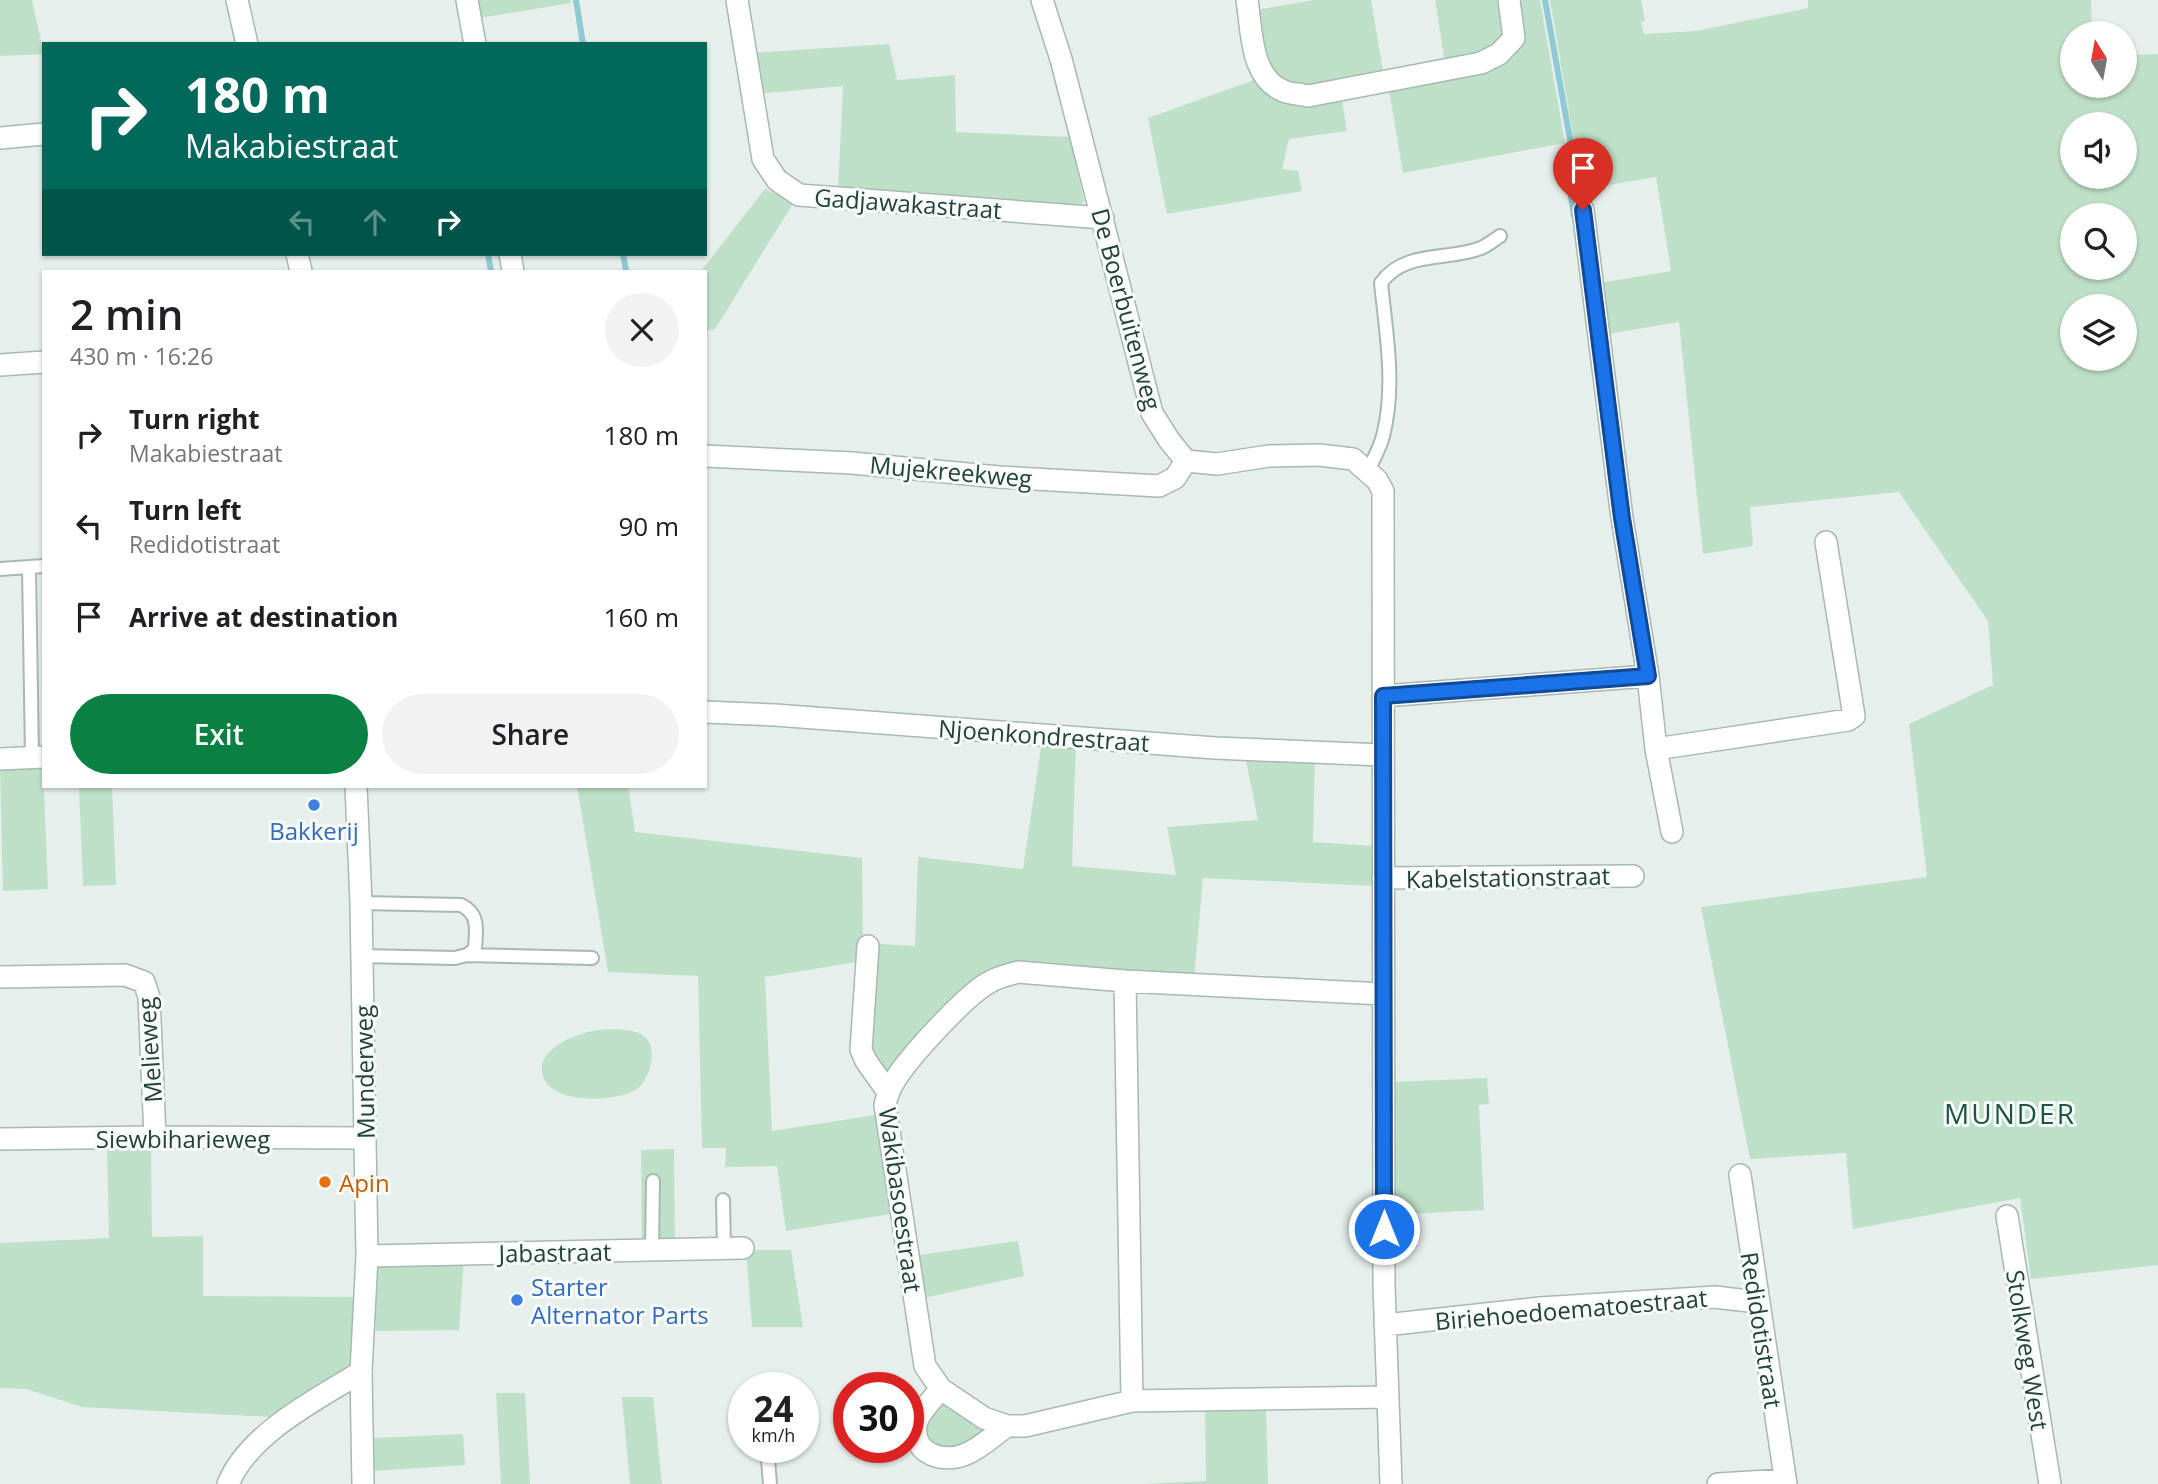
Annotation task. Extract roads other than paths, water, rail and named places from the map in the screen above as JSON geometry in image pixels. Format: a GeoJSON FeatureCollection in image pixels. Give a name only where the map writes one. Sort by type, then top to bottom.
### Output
{"type":"FeatureCollection","features":[{"type":"Feature","properties":{"kind":"street"},"geometry":{"type":"LineString","coordinates":[[237,0],[247,42]]}},
{"type":"Feature","properties":{"kind":"street"},"geometry":{"type":"LineString","coordinates":[[467,0],[475,42]]}},
{"type":"Feature","properties":{"kind":"street","name":"Gadjawakastraat"},"geometry":{"type":"LineString","coordinates":[[737,0],[763,159],[777,180],[799,195],[1102,218]]}},
{"type":"Feature","properties":{"kind":"street","name":"De Boerbuitenweg"},"geometry":{"type":"LineString","coordinates":[[1042,0],[1061,60],[1152,412],[1186,461]]}},
{"type":"Feature","properties":{"kind":"street"},"geometry":{"type":"LineString","coordinates":[[1247,0],[1257,64],[1265,77],[1283,91],[1308,96],[1481,63],[1490,59],[1499,54],[1514,38],[1510,0]]}},
{"type":"Feature","properties":{"kind":"street"},"geometry":{"type":"LineString","coordinates":[[0,138],[42,134]]}},
{"type":"Feature","properties":{"kind":"street"},"geometry":{"type":"LineString","coordinates":[[1583,210],[1622,518],[1648,676],[1656,749],[1672,832]]}},
{"type":"Feature","properties":{"kind":"street"},"geometry":{"type":"LineString","coordinates":[[0,365],[42,362]]}},
{"type":"Feature","properties":{"kind":"street"},"geometry":{"type":"LineString","coordinates":[[1186,461],[1217,464],[1269,456],[1319,455],[1353,459],[1368,471],[1383,491],[1385,1325],[1391,1484]]}},
{"type":"Feature","properties":{"kind":"street","name":"Mujekreekweg"},"geometry":{"type":"LineString","coordinates":[[707,456],[852,463],[999,477],[1160,486],[1175,478],[1186,461]]}},
{"type":"Feature","properties":{"kind":"street"},"geometry":{"type":"LineString","coordinates":[[1656,749],[1848,720],[1854,716],[1826,542]]}},
{"type":"Feature","properties":{"kind":"street"},"geometry":{"type":"LineString","coordinates":[[1383,696],[1648,676]]}},
{"type":"Feature","properties":{"kind":"street","name":"Njoenkondrestraat"},"geometry":{"type":"LineString","coordinates":[[707,712],[1214,748],[1383,755]]}},
{"type":"Feature","properties":{"kind":"street"},"geometry":{"type":"LineString","coordinates":[[0,760],[38,758]]}},
{"type":"Feature","properties":{"kind":"street","name":"Munderweg"},"geometry":{"type":"LineString","coordinates":[[356,788],[361,904],[367,1256],[362,1372],[363,1484]]}},
{"type":"Feature","properties":{"kind":"street","name":"Kabelstationstraat"},"geometry":{"type":"LineString","coordinates":[[1383,878],[1633,876]]}},
{"type":"Feature","properties":{"kind":"street"},"geometry":{"type":"LineString","coordinates":[[868,946],[861,1050],[888,1092]]}},
{"type":"Feature","properties":{"kind":"street","name":"Wakibasoestraat"},"geometry":{"type":"LineString","coordinates":[[1383,994],[1125,981],[1018,972],[988,983],[936,1032],[897,1077],[888,1092],[885,1105],[925,1366],[940,1390],[984,1419],[1007,1426],[1025,1426],[1132,1401],[1388,1397]]}},
{"type":"Feature","properties":{"kind":"street","name":"Melieweg"},"geometry":{"type":"LineString","coordinates":[[0,977],[125,975],[144,982],[149,997],[155,1137]]}},
{"type":"Feature","properties":{"kind":"street"},"geometry":{"type":"LineString","coordinates":[[1125,981],[1132,1401]]}},
{"type":"Feature","properties":{"kind":"street","name":"Siewbiharieweg"},"geometry":{"type":"LineString","coordinates":[[0,1139],[365,1138]]}},
{"type":"Feature","properties":{"kind":"street","name":"Redidotistraat"},"geometry":{"type":"LineString","coordinates":[[1740,1175],[1786,1482]]}},
{"type":"Feature","properties":{"kind":"street","name":"Stolkweg West"},"geometry":{"type":"LineString","coordinates":[[2007,1216],[2050,1484]]}},
{"type":"Feature","properties":{"kind":"street","name":"Jabastraat"},"geometry":{"type":"LineString","coordinates":[[367,1256],[733,1248]]}},
{"type":"Feature","properties":{"kind":"street","name":"Biriehoedoematoestraat"},"geometry":{"type":"LineString","coordinates":[[1385,1325],[1539,1308],[1715,1297],[1757,1302]]}},
{"type":"Feature","properties":{"kind":"street"},"geometry":{"type":"LineString","coordinates":[[228,1484],[235,1467],[246,1453],[293,1415],[362,1372]]}},
{"type":"Feature","properties":{"kind":"street"},"geometry":{"type":"LineString","coordinates":[[940,1390],[916,1423],[916,1437],[922,1450],[949,1458],[966,1454],[1007,1426]]}},
{"type":"Feature","properties":{"kind":"street"},"geometry":{"type":"LineString","coordinates":[[1718,1484],[1786,1482]]}},
{"type":"Feature","properties":{"kind":"lane"},"geometry":{"type":"LineString","coordinates":[[1368,471],[1383,438],[1389,405],[1390,364],[1381,283],[1389,272],[1407,262],[1482,248],[1500,236]]}},
{"type":"Feature","properties":{"kind":"lane"},"geometry":{"type":"LineString","coordinates":[[0,569],[42,566]]}},
{"type":"Feature","properties":{"kind":"lane"},"geometry":{"type":"LineString","coordinates":[[29,567],[38,758]]}},
{"type":"Feature","properties":{"kind":"lane"},"geometry":{"type":"LineString","coordinates":[[361,904],[461,905],[469,909],[476,918],[475,949],[467,955]]}},
{"type":"Feature","properties":{"kind":"lane"},"geometry":{"type":"LineString","coordinates":[[362,956],[592,958]]}},
{"type":"Feature","properties":{"kind":"lane"},"geometry":{"type":"LineString","coordinates":[[652,1250],[653,1181]]}},
{"type":"Feature","properties":{"kind":"lane"},"geometry":{"type":"LineString","coordinates":[[723,1200],[733,1248]]}},
{"type":"Feature","properties":{"kind":"lane"},"geometry":{"type":"LineString","coordinates":[[768,1463],[770,1484]]}},
{"type":"Feature","properties":{"kind":"waterway"},"geometry":{"type":"LineString","coordinates":[[576,0],[583,42]]}},
{"type":"Feature","properties":{"kind":"waterway"},"geometry":{"type":"LineString","coordinates":[[1545,0],[1571,145],[1567,171],[1574,216]]}},
{"type":"Feature","properties":{"kind":"waterway"},"geometry":{"type":"LineString","coordinates":[[488,256],[491,270]]}},
{"type":"Feature","properties":{"kind":"waterway"},"geometry":{"type":"LineString","coordinates":[[623,256],[626,270]]}},
{"type":"Feature","properties":{"kind":"place","name":"Bakkerij"},"geometry":{"type":"Point","coordinates":[314,805]}},
{"type":"Feature","properties":{"kind":"place","name":"Apin"},"geometry":{"type":"Point","coordinates":[325,1182]}},
{"type":"Feature","properties":{"kind":"place","name":"Starter Alternator Parts"},"geometry":{"type":"Point","coordinates":[517,1300]}},
{"type":"Feature","properties":{"kind":"district","name":"MUNDER"},"geometry":{"type":"Point","coordinates":[2010,1113]}}]}
